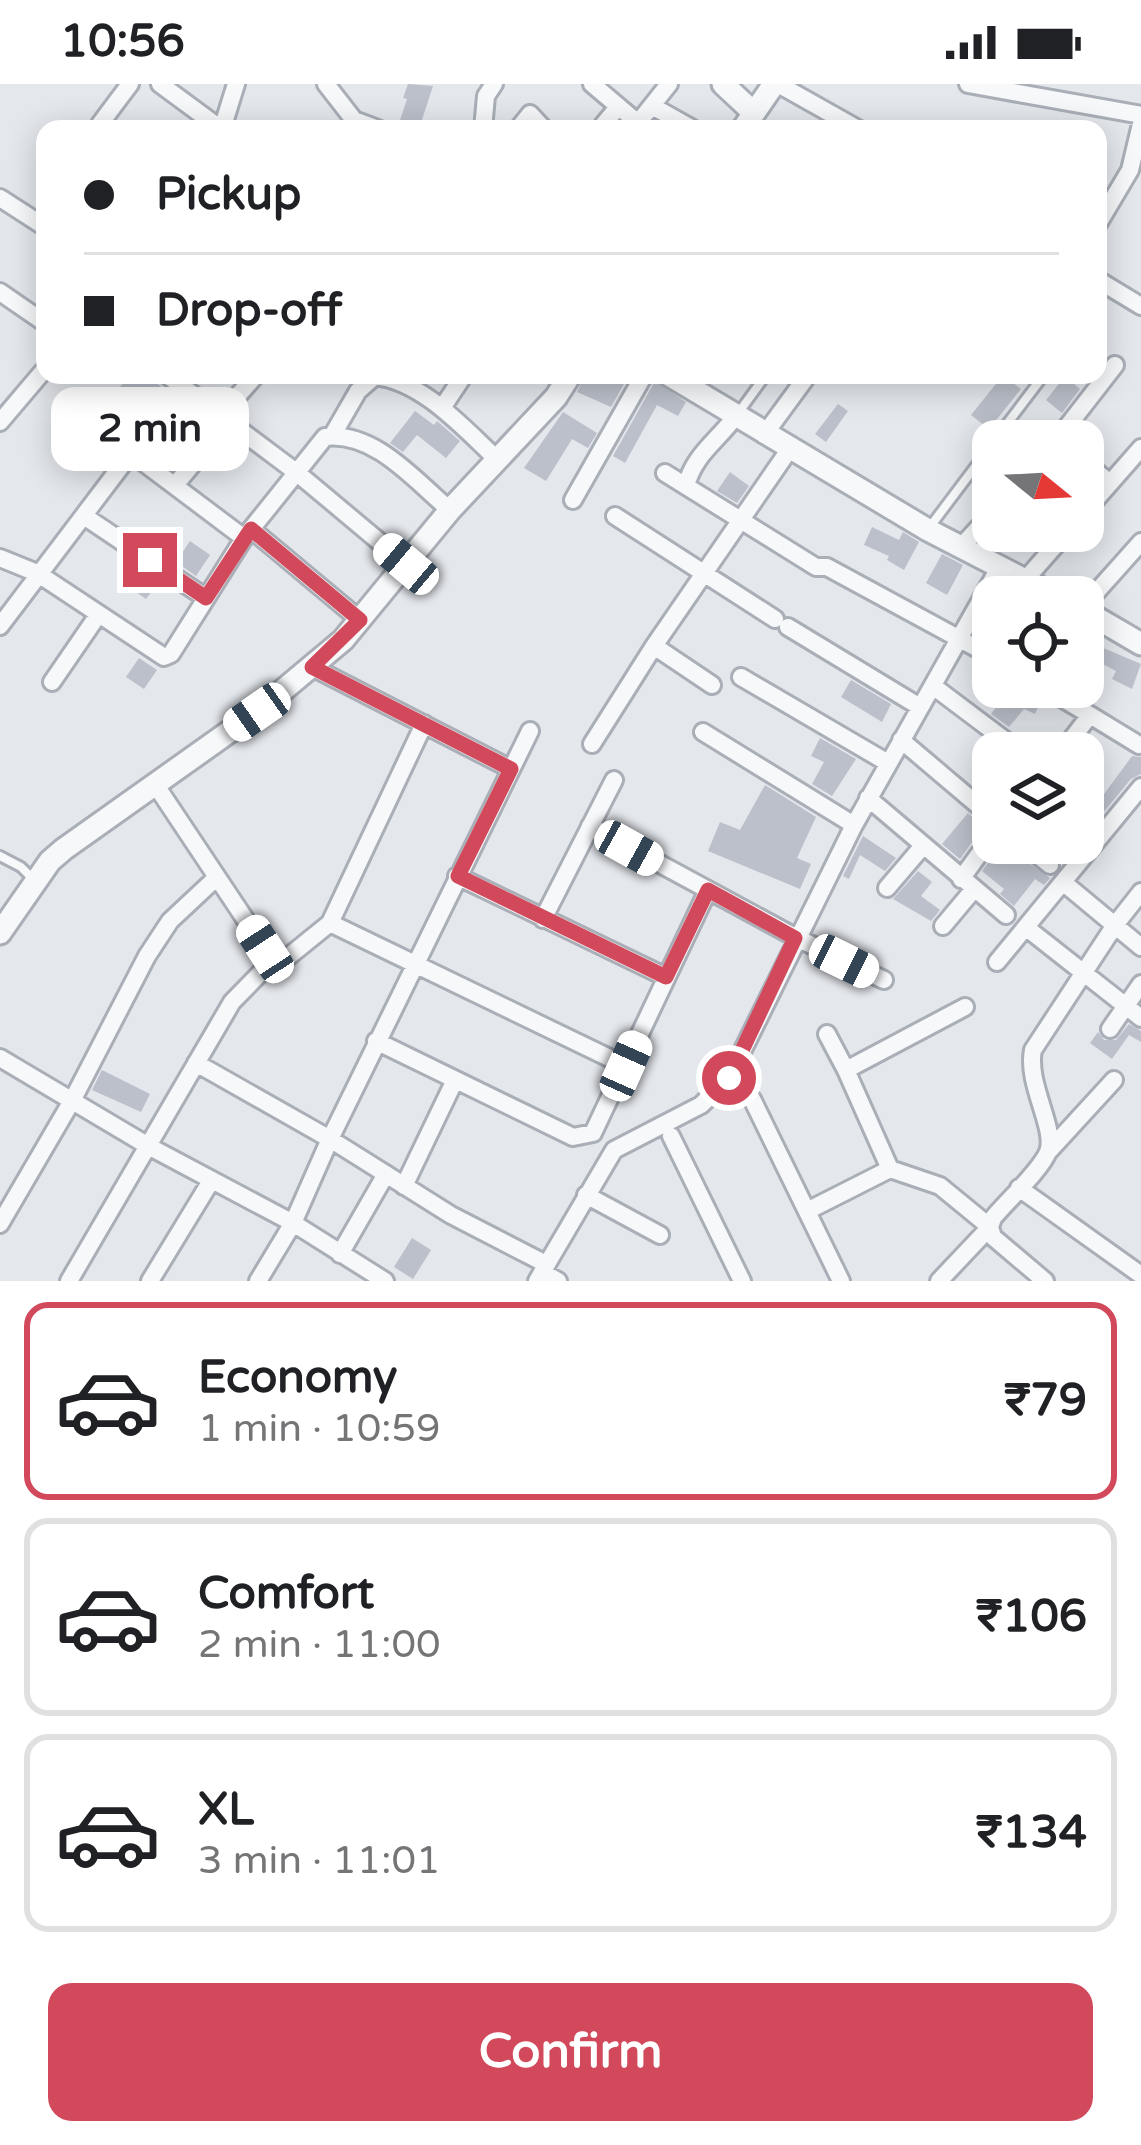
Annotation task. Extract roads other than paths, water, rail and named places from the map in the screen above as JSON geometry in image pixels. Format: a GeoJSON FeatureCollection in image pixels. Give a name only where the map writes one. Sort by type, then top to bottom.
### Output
{"type":"FeatureCollection","features":[{"type":"Feature","properties":{"kind":"street"},"geometry":{"type":"LineString","coordinates":[[103,120],[130,84]]}},
{"type":"Feature","properties":{"kind":"street"},"geometry":{"type":"LineString","coordinates":[[160,84],[210,120]]}},
{"type":"Feature","properties":{"kind":"street"},"geometry":{"type":"LineString","coordinates":[[225,120],[236,84]]}},
{"type":"Feature","properties":{"kind":"street"},"geometry":{"type":"LineString","coordinates":[[592,84],[634,120]]}},
{"type":"Feature","properties":{"kind":"street"},"geometry":{"type":"LineString","coordinates":[[640,120],[669,84]]}},
{"type":"Feature","properties":{"kind":"street"},"geometry":{"type":"LineString","coordinates":[[724,84],[747,120]]}},
{"type":"Feature","properties":{"kind":"street"},"geometry":{"type":"LineString","coordinates":[[749,120],[776,84],[841,120]]}},
{"type":"Feature","properties":{"kind":"street"},"geometry":{"type":"LineString","coordinates":[[968,84],[1141,119],[1130,170],[1107,204]]}},
{"type":"Feature","properties":{"kind":"street"},"geometry":{"type":"LineString","coordinates":[[484,120],[487,88]]}},
{"type":"Feature","properties":{"kind":"street"},"geometry":{"type":"LineString","coordinates":[[335,89],[351,120]]}},
{"type":"Feature","properties":{"kind":"street"},"geometry":{"type":"LineString","coordinates":[[607,120],[618,106]]}},
{"type":"Feature","properties":{"kind":"street"},"geometry":{"type":"LineString","coordinates":[[652,106],[677,120]]}},
{"type":"Feature","properties":{"kind":"street"},"geometry":{"type":"LineString","coordinates":[[0,198],[36,221]]}},
{"type":"Feature","properties":{"kind":"street"},"geometry":{"type":"LineString","coordinates":[[1107,285],[1141,306]]}},
{"type":"Feature","properties":{"kind":"street"},"geometry":{"type":"LineString","coordinates":[[0,292],[36,317]]}},
{"type":"Feature","properties":{"kind":"street"},"geometry":{"type":"LineString","coordinates":[[1107,375],[1115,364]]}},
{"type":"Feature","properties":{"kind":"street"},"geometry":{"type":"LineString","coordinates":[[0,422],[36,380]]}},
{"type":"Feature","properties":{"kind":"street"},"geometry":{"type":"LineString","coordinates":[[179,384],[296,472],[406,564]]}},
{"type":"Feature","properties":{"kind":"street"},"geometry":{"type":"LineString","coordinates":[[175,485],[249,384]]}},
{"type":"Feature","properties":{"kind":"street"},"geometry":{"type":"LineString","coordinates":[[332,436],[366,384]]}},
{"type":"Feature","properties":{"kind":"street"},"geometry":{"type":"LineString","coordinates":[[401,384],[442,408],[498,460]]}},
{"type":"Feature","properties":{"kind":"street"},"geometry":{"type":"LineString","coordinates":[[442,408],[458,384]]}},
{"type":"Feature","properties":{"kind":"street"},"geometry":{"type":"LineString","coordinates":[[0,933],[34,881],[64,849],[257,712],[312,667],[360,620],[563,384]]}},
{"type":"Feature","properties":{"kind":"street"},"geometry":{"type":"LineString","coordinates":[[573,500],[639,384]]}},
{"type":"Feature","properties":{"kind":"street"},"geometry":{"type":"LineString","coordinates":[[703,384],[735,417],[764,435],[1016,576]]}},
{"type":"Feature","properties":{"kind":"street"},"geometry":{"type":"LineString","coordinates":[[764,435],[801,384]]}},
{"type":"Feature","properties":{"kind":"street"},"geometry":{"type":"LineString","coordinates":[[1073,420],[1100,384]]}},
{"type":"Feature","properties":{"kind":"street"},"geometry":{"type":"LineString","coordinates":[[686,486],[691,466],[735,417]]}},
{"type":"Feature","properties":{"kind":"street"},"geometry":{"type":"LineString","coordinates":[[0,558],[37,573],[164,657],[171,654],[247,533],[325,437],[344,435],[370,444],[450,510]]}},
{"type":"Feature","properties":{"kind":"street"},"geometry":{"type":"LineString","coordinates":[[1104,490],[1141,448]]}},
{"type":"Feature","properties":{"kind":"street"},"geometry":{"type":"LineString","coordinates":[[592,744],[789,450]]}},
{"type":"Feature","properties":{"kind":"street"},"geometry":{"type":"LineString","coordinates":[[0,626],[128,458],[139,459],[247,533],[360,620]]}},
{"type":"Feature","properties":{"kind":"street"},"geometry":{"type":"LineString","coordinates":[[665,473],[816,567],[827,567],[972,644]]}},
{"type":"Feature","properties":{"kind":"street"},"geometry":{"type":"LineString","coordinates":[[1104,478],[1110,483]]}},
{"type":"Feature","properties":{"kind":"street"},"geometry":{"type":"LineString","coordinates":[[84,516],[206,598]]}},
{"type":"Feature","properties":{"kind":"street"},"geometry":{"type":"LineString","coordinates":[[615,516],[920,707]]}},
{"type":"Feature","properties":{"kind":"street"},"geometry":{"type":"LineString","coordinates":[[960,548],[972,535]]}},
{"type":"Feature","properties":{"kind":"street"},"geometry":{"type":"LineString","coordinates":[[1104,585],[1141,542]]}},
{"type":"Feature","properties":{"kind":"street"},"geometry":{"type":"LineString","coordinates":[[1029,576],[1050,552]]}},
{"type":"Feature","properties":{"kind":"street"},"geometry":{"type":"LineString","coordinates":[[196,1063],[330,1139],[546,1275],[614,1150],[701,1105],[729,1078],[868,798],[999,568]]}},
{"type":"Feature","properties":{"kind":"street"},"geometry":{"type":"LineString","coordinates":[[52,682],[98,615]]}},
{"type":"Feature","properties":{"kind":"street"},"geometry":{"type":"LineString","coordinates":[[1104,622],[1141,644]]}},
{"type":"Feature","properties":{"kind":"street"},"geometry":{"type":"LineString","coordinates":[[654,646],[712,685]]}},
{"type":"Feature","properties":{"kind":"street"},"geometry":{"type":"LineString","coordinates":[[312,667],[511,769]]}},
{"type":"Feature","properties":{"kind":"street"},"geometry":{"type":"LineString","coordinates":[[741,677],[888,763]]}},
{"type":"Feature","properties":{"kind":"street"},"geometry":{"type":"LineString","coordinates":[[933,686],[994,732]]}},
{"type":"Feature","properties":{"kind":"street"},"geometry":{"type":"LineString","coordinates":[[1078,708],[1139,745]]}},
{"type":"Feature","properties":{"kind":"street"},"geometry":{"type":"LineString","coordinates":[[1077,732],[1090,715]]}},
{"type":"Feature","properties":{"kind":"street"},"geometry":{"type":"LineString","coordinates":[[69,1281],[232,1002],[275,958],[288,957],[329,923],[424,724]]}},
{"type":"Feature","properties":{"kind":"street"},"geometry":{"type":"LineString","coordinates":[[258,1281],[292,1223],[376,1041],[530,731]]}},
{"type":"Feature","properties":{"kind":"street"},"geometry":{"type":"LineString","coordinates":[[703,732],[854,825]]}},
{"type":"Feature","properties":{"kind":"street"},"geometry":{"type":"LineString","coordinates":[[901,740],[972,800]]}},
{"type":"Feature","properties":{"kind":"street"},"geometry":{"type":"LineString","coordinates":[[543,919],[614,780]]}},
{"type":"Feature","properties":{"kind":"street"},"geometry":{"type":"LineString","coordinates":[[155,784],[275,958]]}},
{"type":"Feature","properties":{"kind":"street"},"geometry":{"type":"LineString","coordinates":[[997,962],[1141,787]]}},
{"type":"Feature","properties":{"kind":"street"},"geometry":{"type":"LineString","coordinates":[[868,798],[1006,915]]}},
{"type":"Feature","properties":{"kind":"street"},"geometry":{"type":"LineString","coordinates":[[590,826],[795,938],[884,980]]}},
{"type":"Feature","properties":{"kind":"street"},"geometry":{"type":"LineString","coordinates":[[887,888],[922,847]]}},
{"type":"Feature","properties":{"kind":"street"},"geometry":{"type":"LineString","coordinates":[[943,926],[978,864]]}},
{"type":"Feature","properties":{"kind":"street"},"geometry":{"type":"LineString","coordinates":[[458,876],[666,977]]}},
{"type":"Feature","properties":{"kind":"street"},"geometry":{"type":"LineString","coordinates":[[0,1224],[73,1099],[147,956],[170,921],[217,878]]}},
{"type":"Feature","properties":{"kind":"street"},"geometry":{"type":"LineString","coordinates":[[1064,883],[1141,947]]}},
{"type":"Feature","properties":{"kind":"street"},"geometry":{"type":"LineString","coordinates":[[593,1133],[708,890]]}},
{"type":"Feature","properties":{"kind":"street"},"geometry":{"type":"LineString","coordinates":[[1048,1152],[1050,1135],[1039,1107],[1031,1061],[1038,1040],[1141,892]]}},
{"type":"Feature","properties":{"kind":"street"},"geometry":{"type":"LineString","coordinates":[[329,923],[626,1066]]}},
{"type":"Feature","properties":{"kind":"street"},"geometry":{"type":"LineString","coordinates":[[1028,928],[1133,1012]]}},
{"type":"Feature","properties":{"kind":"street"},"geometry":{"type":"LineString","coordinates":[[1110,1029],[1133,1012],[1141,984]]}},
{"type":"Feature","properties":{"kind":"street"},"geometry":{"type":"LineString","coordinates":[[846,1070],[965,1006]]}},
{"type":"Feature","properties":{"kind":"street"},"geometry":{"type":"LineString","coordinates":[[827,1034],[890,1169]]}},
{"type":"Feature","properties":{"kind":"street"},"geometry":{"type":"LineString","coordinates":[[376,1041],[573,1137],[593,1133]]}},
{"type":"Feature","properties":{"kind":"street"},"geometry":{"type":"LineString","coordinates":[[0,1058],[385,1281]]}},
{"type":"Feature","properties":{"kind":"street"},"geometry":{"type":"LineString","coordinates":[[729,1078],[752,1099],[841,1281]]}},
{"type":"Feature","properties":{"kind":"street"},"geometry":{"type":"LineString","coordinates":[[404,1186],[455,1080]]}},
{"type":"Feature","properties":{"kind":"street"},"geometry":{"type":"LineString","coordinates":[[939,1281],[1114,1080]]}},
{"type":"Feature","properties":{"kind":"street"},"geometry":{"type":"LineString","coordinates":[[593,1133],[614,1150]]}},
{"type":"Feature","properties":{"kind":"street"},"geometry":{"type":"LineString","coordinates":[[671,1136],[742,1281]]}},
{"type":"Feature","properties":{"kind":"street"},"geometry":{"type":"LineString","coordinates":[[807,1211],[890,1169],[940,1186],[990,1227],[993,1237],[1038,1279]]}},
{"type":"Feature","properties":{"kind":"street"},"geometry":{"type":"LineString","coordinates":[[340,1254],[386,1174]]}},
{"type":"Feature","properties":{"kind":"street"},"geometry":{"type":"LineString","coordinates":[[150,1281],[212,1181]]}},
{"type":"Feature","properties":{"kind":"street"},"geometry":{"type":"LineString","coordinates":[[1019,1188],[1139,1277]]}},
{"type":"Feature","properties":{"kind":"street"},"geometry":{"type":"LineString","coordinates":[[586,1195],[660,1235]]}},
{"type":"Feature","properties":{"kind":"lane"},"geometry":{"type":"LineString","coordinates":[[735,417],[759,384]]}},
{"type":"Feature","properties":{"kind":"lane"},"geometry":{"type":"LineString","coordinates":[[1010,420],[1037,384]]}},
{"type":"Feature","properties":{"kind":"lane"},"geometry":{"type":"LineString","coordinates":[[928,530],[972,471]]}},
{"type":"Feature","properties":{"kind":"lane"},"geometry":{"type":"LineString","coordinates":[[0,856],[34,881]]}}]}
